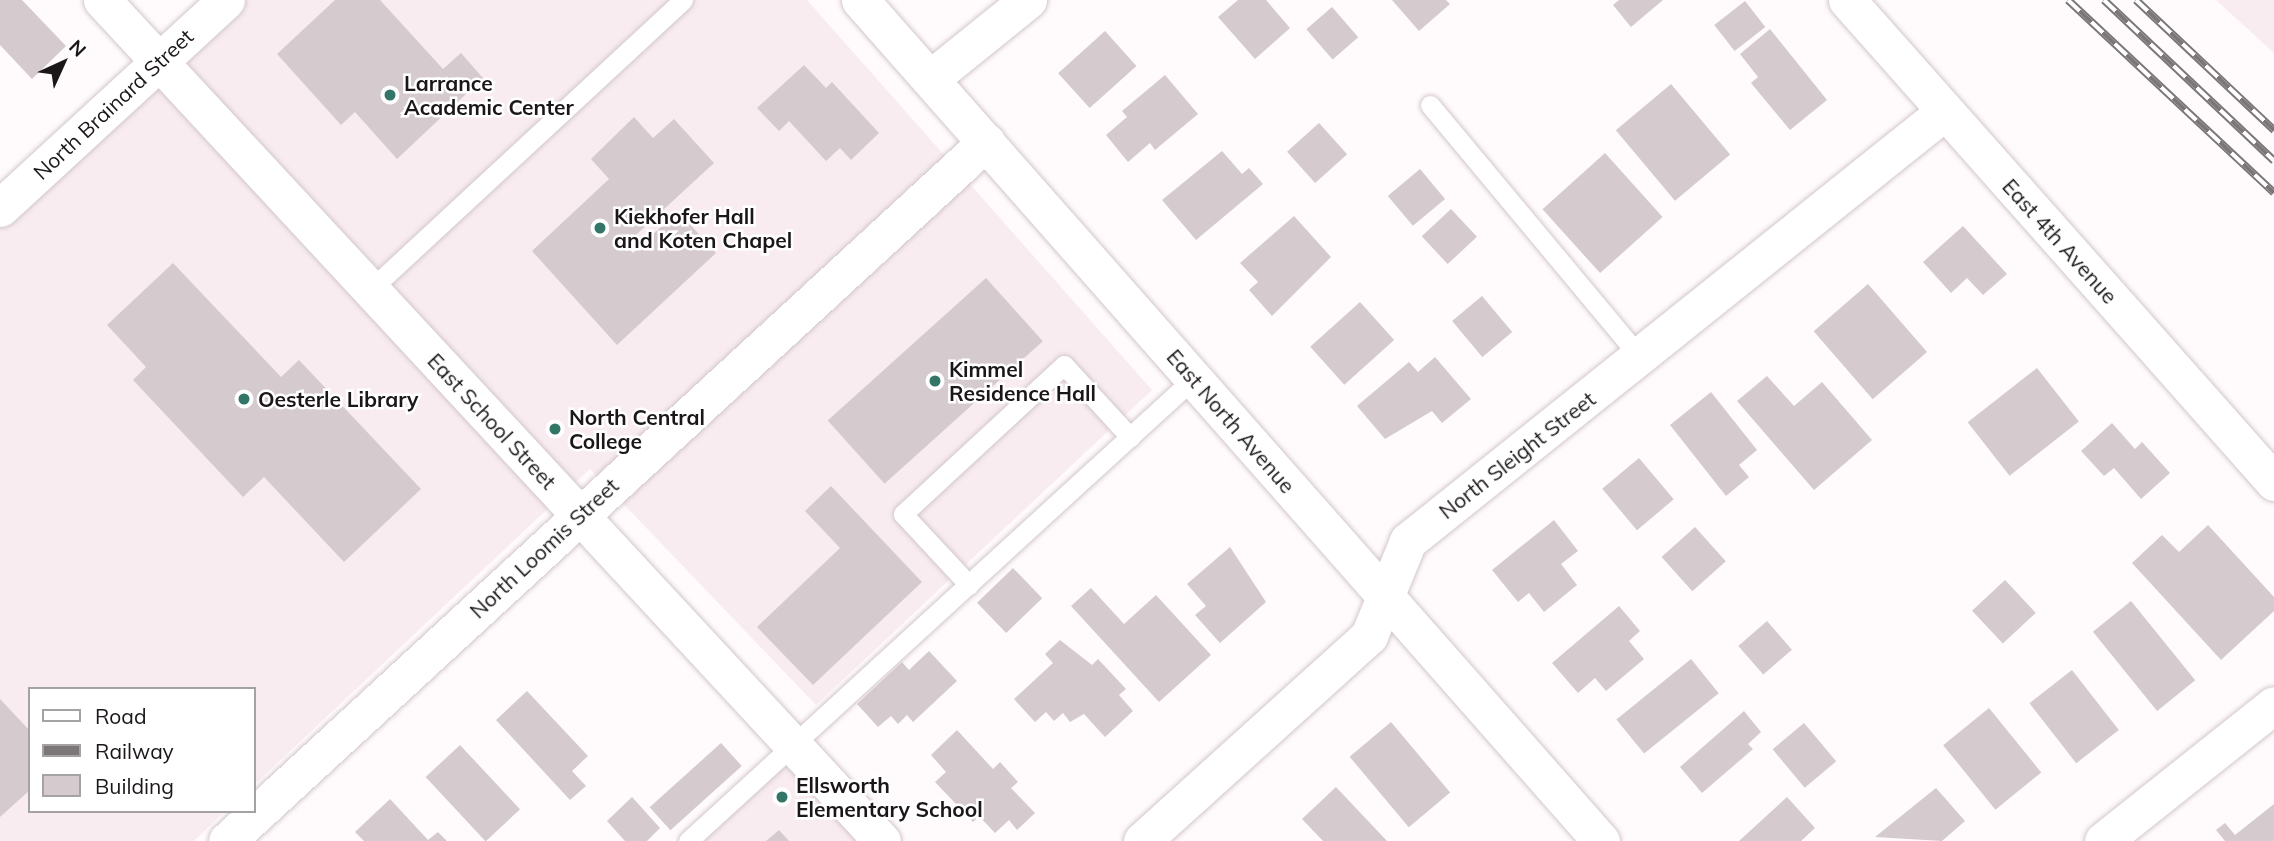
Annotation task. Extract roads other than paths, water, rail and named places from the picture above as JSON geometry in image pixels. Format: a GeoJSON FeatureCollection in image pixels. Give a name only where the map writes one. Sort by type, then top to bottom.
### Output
{"type":"FeatureCollection","features":[{"type":"Feature","properties":{"kind":"street","name":"East School Street"},"geometry":{"type":"LineString","coordinates":[[102,0],[882,841]]}},
{"type":"Feature","properties":{"kind":"street","name":"North Brainard Street"},"geometry":{"type":"LineString","coordinates":[[0,208],[226,0]]}},
{"type":"Feature","properties":{"kind":"street","name":"East North Avenue"},"geometry":{"type":"LineString","coordinates":[[860,0],[1601,841]]}},
{"type":"Feature","properties":{"kind":"street"},"geometry":{"type":"LineString","coordinates":[[930,79],[1028,0]]}},
{"type":"Feature","properties":{"kind":"street","name":"East 4th Avenue"},"geometry":{"type":"LineString","coordinates":[[1847,0],[2274,482]]}},
{"type":"Feature","properties":{"kind":"street","name":"North Sleight Street"},"geometry":{"type":"LineString","coordinates":[[1142,841],[1369,636],[1383,593],[1408,541],[1944,112]]}},
{"type":"Feature","properties":{"kind":"street","name":"North Loomis Street"},"geometry":{"type":"LineString","coordinates":[[227,841],[986,142]]}},
{"type":"Feature","properties":{"kind":"street"},"geometry":{"type":"LineString","coordinates":[[2103,841],[2274,705]]}},
{"type":"Feature","properties":{"kind":"lane"},"geometry":{"type":"LineString","coordinates":[[371,289],[683,0]]}},
{"type":"Feature","properties":{"kind":"lane"},"geometry":{"type":"LineString","coordinates":[[1430,105],[1640,357]]}},
{"type":"Feature","properties":{"kind":"lane"},"geometry":{"type":"LineString","coordinates":[[969,585],[903,514],[1054,374],[1064,365],[1130,437]]}},
{"type":"Feature","properties":{"kind":"lane"},"geometry":{"type":"LineString","coordinates":[[688,841],[794,747],[1194,378]]}},
{"type":"Feature","properties":{"kind":"railway"},"geometry":{"type":"LineString","coordinates":[[2068,0],[2274,193]]}},
{"type":"Feature","properties":{"kind":"railway"},"geometry":{"type":"LineString","coordinates":[[2104,0],[2274,161]]}},
{"type":"Feature","properties":{"kind":"railway"},"geometry":{"type":"LineString","coordinates":[[2136,0],[2274,130]]}},
{"type":"Feature","properties":{"kind":"place","name":"Larrance Academic Center"},"geometry":{"type":"Point","coordinates":[390,95]}},
{"type":"Feature","properties":{"kind":"place","name":"Kiekhofer Hall and Koten Chapel"},"geometry":{"type":"Point","coordinates":[600,228]}},
{"type":"Feature","properties":{"kind":"place","name":"Kimmel Residence Hall"},"geometry":{"type":"Point","coordinates":[935,381]}},
{"type":"Feature","properties":{"kind":"place","name":"Oesterle Library"},"geometry":{"type":"Point","coordinates":[244,399]}},
{"type":"Feature","properties":{"kind":"place","name":"North Central College"},"geometry":{"type":"Point","coordinates":[555,429]}},
{"type":"Feature","properties":{"kind":"place","name":"Ellsworth Elementary School"},"geometry":{"type":"Point","coordinates":[782,797]}}]}
